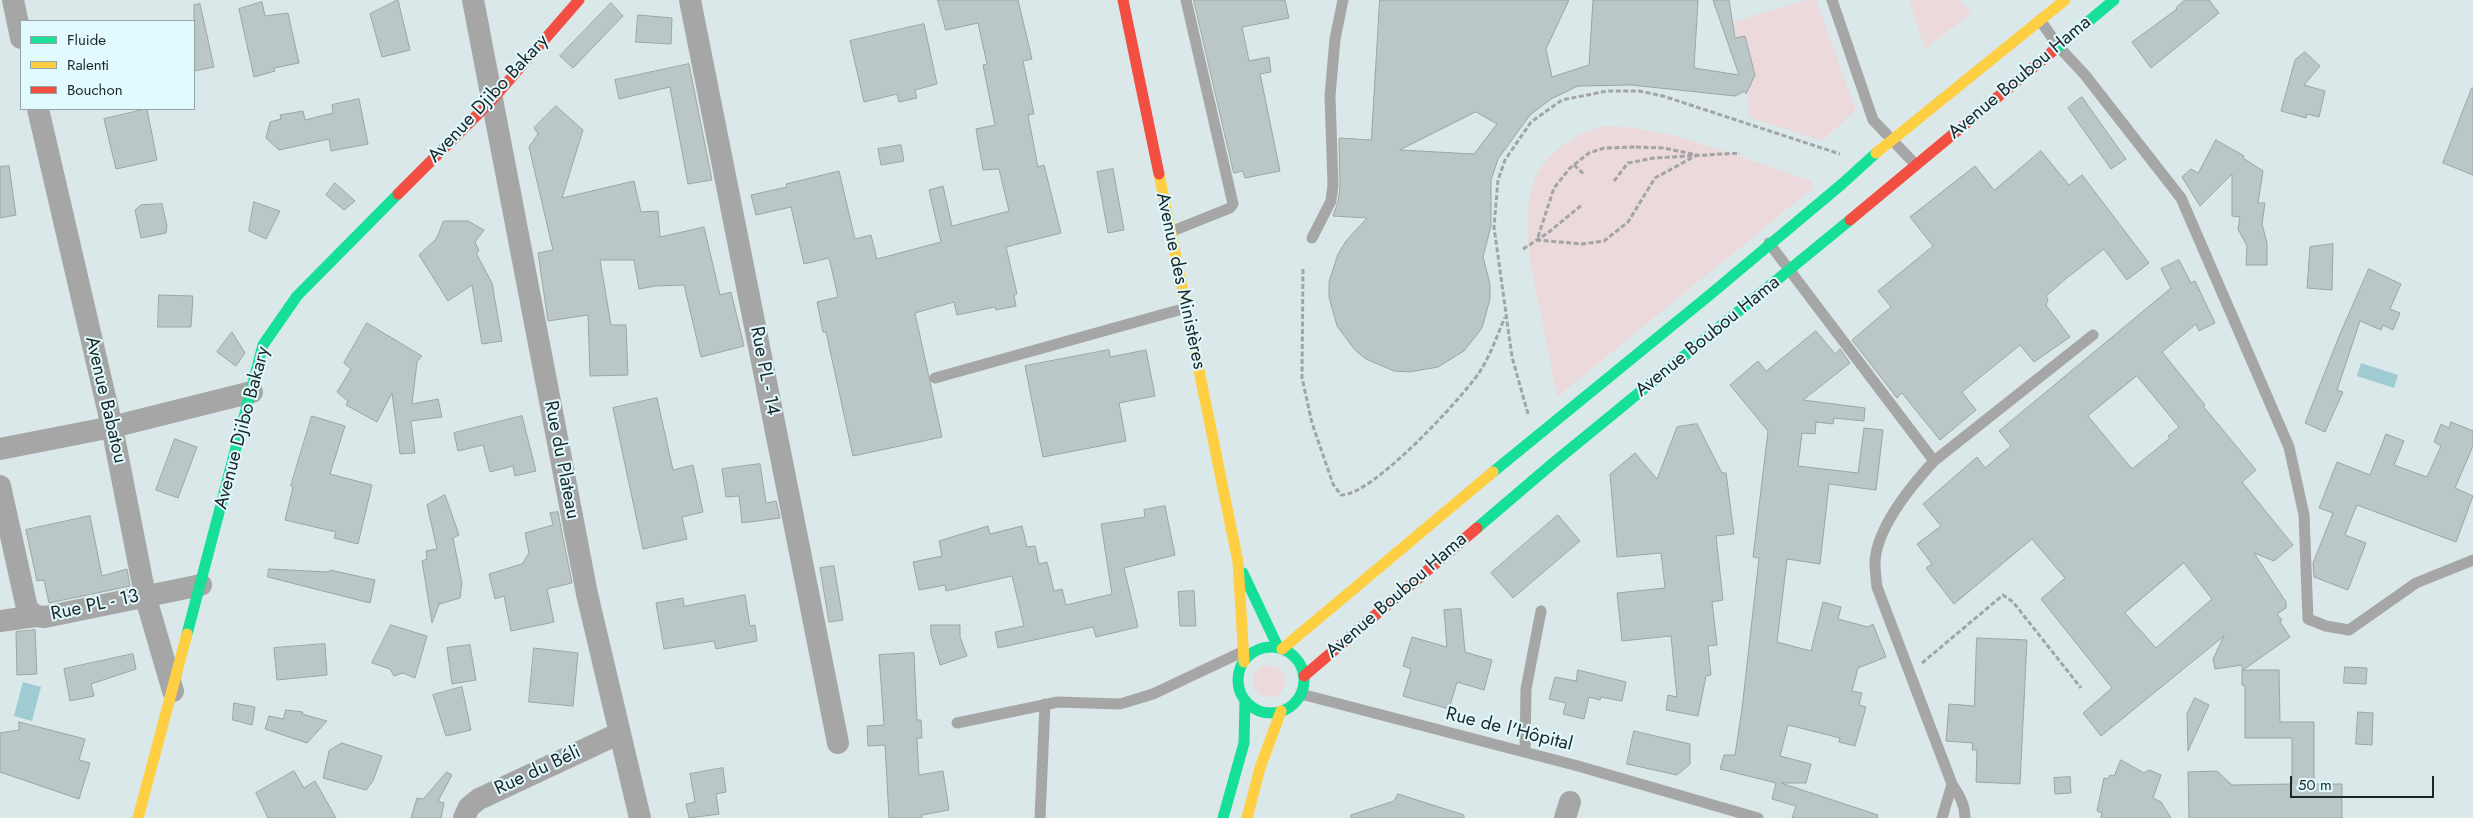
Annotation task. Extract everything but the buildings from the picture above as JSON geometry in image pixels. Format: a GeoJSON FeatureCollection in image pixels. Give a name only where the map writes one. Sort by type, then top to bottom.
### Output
{"type":"FeatureCollection","features":[{"type":"Feature","properties":{"kind":"main road","name":"Avenue Djibo Bakary"},"geometry":{"type":"LineString","coordinates":[[138,818],[264,345],[298,296],[491,101],[579,0]]}},
{"type":"Feature","properties":{"kind":"main road","name":"Avenue des Ministères"},"geometry":{"type":"LineString","coordinates":[[1123,0],[1238,562],[1243,657]]}},
{"type":"Feature","properties":{"kind":"main road","name":"Avenue Boubou Hama"},"geometry":{"type":"LineString","coordinates":[[1280,648],[1712,293],[1768,243],[1842,184],[1891,138],[2065,0]]}},
{"type":"Feature","properties":{"kind":"main road","name":"Avenue Boubou Hama"},"geometry":{"type":"LineString","coordinates":[[1304,676],[1552,464],[1732,319],[2114,0]]}},
{"type":"Feature","properties":{"kind":"main road","name":"Avenue des Ministères"},"geometry":{"type":"LineString","coordinates":[[1238,562],[1280,648]]}},
{"type":"Feature","properties":{"kind":"main road"},"geometry":{"type":"LineString","coordinates":[[1280,648],[1297,659],[1304,676],[1301,694],[1289,708],[1281,711],[1265,712],[1251,706],[1240,691],[1238,681],[1243,657],[1258,649],[1280,648]]}},
{"type":"Feature","properties":{"kind":"main road"},"geometry":{"type":"LineString","coordinates":[[1223,818],[1244,743],[1245,700]]}},
{"type":"Feature","properties":{"kind":"main road"},"geometry":{"type":"LineString","coordinates":[[1248,818],[1260,768],[1281,711]]}},
{"type":"Feature","properties":{"kind":"street","name":"Rue du Plateau"},"geometry":{"type":"LineString","coordinates":[[473,0],[587,594],[640,818]]}},
{"type":"Feature","properties":{"kind":"street","name":"Rue PL - 14"},"geometry":{"type":"LineString","coordinates":[[690,0],[838,743]]}},
{"type":"Feature","properties":{"kind":"street"},"geometry":{"type":"LineString","coordinates":[[11,1],[20,34]]}},
{"type":"Feature","properties":{"kind":"street","name":"Avenue Babatou"},"geometry":{"type":"LineString","coordinates":[[38,110],[112,427],[145,595],[173,691]]}},
{"type":"Feature","properties":{"kind":"street"},"geometry":{"type":"LineString","coordinates":[[0,449],[112,427],[252,392]]}},
{"type":"Feature","properties":{"kind":"street","name":"Rue PL - 13"},"geometry":{"type":"LineString","coordinates":[[0,486],[27,608],[34,616],[45,617],[201,585]]}},
{"type":"Feature","properties":{"kind":"street"},"geometry":{"type":"LineString","coordinates":[[0,621],[34,616]]}},
{"type":"Feature","properties":{"kind":"street","name":"Rue du Béli"},"geometry":{"type":"LineString","coordinates":[[464,818],[470,807],[479,799],[620,733]]}},
{"type":"Feature","properties":{"kind":"lane"},"geometry":{"type":"LineString","coordinates":[[1170,232],[1230,208],[1233,204],[1186,0]]}},
{"type":"Feature","properties":{"kind":"lane"},"geometry":{"type":"LineString","coordinates":[[1312,238],[1331,201],[1333,185],[1330,96],[1335,39],[1343,0]]}},
{"type":"Feature","properties":{"kind":"lane"},"geometry":{"type":"LineString","coordinates":[[1832,0],[1873,120],[1916,165]]}},
{"type":"Feature","properties":{"kind":"lane"},"geometry":{"type":"LineString","coordinates":[[2040,20],[2058,46],[2085,75],[2181,198],[2288,447],[2304,515],[2308,619],[2326,626],[2349,630],[2416,584],[2473,560]]}},
{"type":"Feature","properties":{"kind":"lane"},"geometry":{"type":"LineString","coordinates":[[1768,243],[1790,269],[1934,461]]}},
{"type":"Feature","properties":{"kind":"lane"},"geometry":{"type":"LineString","coordinates":[[935,378],[1186,308]]}},
{"type":"Feature","properties":{"kind":"lane"},"geometry":{"type":"LineString","coordinates":[[1965,818],[1965,809],[1961,798],[1952,784],[1876,586],[1875,562],[1881,536],[1912,485],[1934,461],[2093,335]]}},
{"type":"Feature","properties":{"kind":"lane"},"geometry":{"type":"LineString","coordinates":[[1525,752],[1526,689],[1541,611]]}},
{"type":"Feature","properties":{"kind":"lane"},"geometry":{"type":"LineString","coordinates":[[957,723],[1058,702],[1120,704],[1153,694],[1243,657]]}},
{"type":"Feature","properties":{"kind":"lane","name":"Rue de l'Hôpital"},"geometry":{"type":"LineString","coordinates":[[1301,694],[1578,766],[1758,818]]}},
{"type":"Feature","properties":{"kind":"lane"},"geometry":{"type":"LineString","coordinates":[[1040,818],[1045,704]]}},
{"type":"Feature","properties":{"kind":"lane"},"geometry":{"type":"LineString","coordinates":[[1942,818],[1952,784]]}},
{"type":"Feature","properties":{"kind":"path"},"geometry":{"type":"LineString","coordinates":[[1533,439],[1526,404],[1512,357],[1494,227],[1498,180],[1505,160],[1531,122],[1562,100],[1608,91],[1639,91],[1663,96],[1846,155]]}},
{"type":"Feature","properties":{"kind":"path"},"geometry":{"type":"LineString","coordinates":[[1537,240],[1554,188],[1574,165],[1588,153],[1604,148],[1664,148],[1697,155]]}},
{"type":"Feature","properties":{"kind":"path"},"geometry":{"type":"LineString","coordinates":[[1614,180],[1628,163],[1654,158],[1740,153]]}},
{"type":"Feature","properties":{"kind":"path"},"geometry":{"type":"LineString","coordinates":[[1537,240],[1582,244],[1604,240],[1628,222],[1655,178],[1697,155]]}},
{"type":"Feature","properties":{"kind":"path"},"geometry":{"type":"LineString","coordinates":[[1574,165],[1585,175]]}},
{"type":"Feature","properties":{"kind":"path"},"geometry":{"type":"LineString","coordinates":[[1523,249],[1583,204]]}},
{"type":"Feature","properties":{"kind":"path"},"geometry":{"type":"LineString","coordinates":[[1303,269],[1302,378],[1312,423],[1333,484],[1341,495],[1350,495],[1382,473],[1444,416],[1480,371],[1490,354],[1506,315]]}},
{"type":"Feature","properties":{"kind":"path"},"geometry":{"type":"LineString","coordinates":[[1910,674],[2002,595],[2013,602],[2081,688]]}},
{"type":"Feature","properties":{"kind":"shaded area"},"geometry":{"type":"Polygon","coordinates":[[[1805,0],[1816,0],[1856,110],[1822,141],[1749,117],[1748,90],[1755,75],[1745,36],[1736,37],[1733,22],[1805,0]]]}},
{"type":"Feature","properties":{"kind":"shaded area"},"geometry":{"type":"Polygon","coordinates":[[[1909,0],[1961,0],[1971,13],[1925,49],[1909,0]]]}},
{"type":"Feature","properties":{"kind":"shaded area"},"geometry":{"type":"Polygon","coordinates":[[[1602,126],[1655,132],[1681,138],[1811,181],[1813,188],[1557,397],[1529,251],[1528,216],[1530,199],[1538,172],[1552,154],[1581,134],[1602,126]]]}},
{"type":"Feature","properties":{"kind":"shaded area"},"geometry":{"type":"Polygon","coordinates":[[[1269,665],[1281,669],[1285,681],[1281,693],[1269,697],[1257,693],[1253,681],[1257,669],[1269,665]]]}},
{"type":"Feature","properties":{"kind":"water"},"geometry":{"type":"Polygon","coordinates":[[[2361,363],[2398,375],[2394,388],[2357,376],[2361,363]]]}},
{"type":"Feature","properties":{"kind":"water"},"geometry":{"type":"Polygon","coordinates":[[[23,682],[41,687],[32,721],[14,716],[23,682]]]}},
{"type":"Feature","properties":{"kind":"traffic: fast"},"geometry":{"type":"LineString","coordinates":[[2053,51],[2114,0]]}},
{"type":"Feature","properties":{"kind":"traffic: fast"},"geometry":{"type":"LineString","coordinates":[[1493,472],[1712,293],[1842,184],[1876,153]]}},
{"type":"Feature","properties":{"kind":"traffic: fast"},"geometry":{"type":"LineString","coordinates":[[187,634],[263,345],[297,296],[398,194]]}},
{"type":"Feature","properties":{"kind":"traffic: fast"},"geometry":{"type":"LineString","coordinates":[[1477,528],[1552,464],[1850,220]]}},
{"type":"Feature","properties":{"kind":"traffic: fast"},"geometry":{"type":"LineString","coordinates":[[1243,573],[1278,647]]}},
{"type":"Feature","properties":{"kind":"traffic: fast"},"geometry":{"type":"LineString","coordinates":[[1271,647],[1284,650],[1294,657],[1301,667],[1304,680],[1301,693],[1294,703],[1284,710],[1271,713],[1258,710],[1248,703],[1241,693],[1238,680],[1241,667],[1248,657],[1258,650],[1271,647]]}},
{"type":"Feature","properties":{"kind":"traffic: fast"},"geometry":{"type":"LineString","coordinates":[[1223,818],[1244,743],[1245,700]]}},
{"type":"Feature","properties":{"kind":"traffic: slow"},"geometry":{"type":"LineString","coordinates":[[1876,153],[2065,0]]}},
{"type":"Feature","properties":{"kind":"traffic: slow"},"geometry":{"type":"LineString","coordinates":[[1159,174],[1238,562],[1244,662]]}},
{"type":"Feature","properties":{"kind":"traffic: slow"},"geometry":{"type":"LineString","coordinates":[[1282,649],[1493,472]]}},
{"type":"Feature","properties":{"kind":"traffic: slow"},"geometry":{"type":"LineString","coordinates":[[138,818],[187,634]]}},
{"type":"Feature","properties":{"kind":"traffic: slow"},"geometry":{"type":"LineString","coordinates":[[1247,818],[1260,768],[1281,711]]}},
{"type":"Feature","properties":{"kind":"traffic: jam"},"geometry":{"type":"LineString","coordinates":[[398,194],[491,101],[579,0]]}},
{"type":"Feature","properties":{"kind":"traffic: jam"},"geometry":{"type":"LineString","coordinates":[[1123,0],[1159,174]]}},
{"type":"Feature","properties":{"kind":"traffic: jam"},"geometry":{"type":"LineString","coordinates":[[1850,220],[2053,51]]}},
{"type":"Feature","properties":{"kind":"traffic: jam"},"geometry":{"type":"LineString","coordinates":[[1304,676],[1477,528]]}}]}
